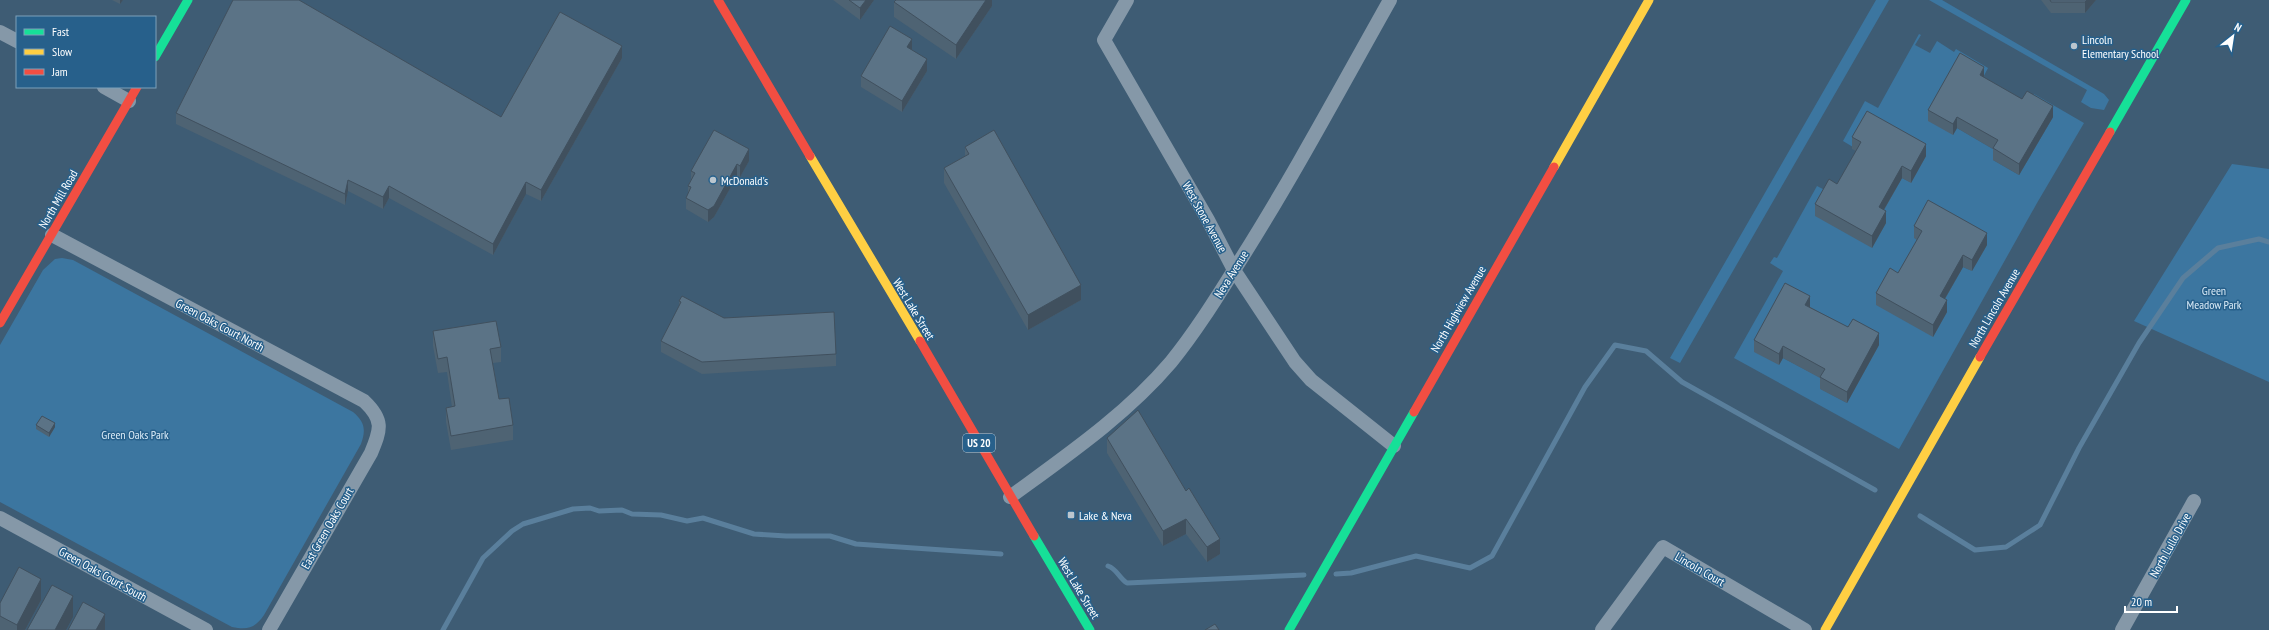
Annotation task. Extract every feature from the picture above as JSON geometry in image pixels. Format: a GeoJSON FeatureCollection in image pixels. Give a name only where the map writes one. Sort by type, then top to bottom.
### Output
{"type":"FeatureCollection","features":[{"type":"Feature","properties":{"kind":"street"},"geometry":{"type":"LineString","coordinates":[[156,55],[188,0]]}},
{"type":"Feature","properties":{"kind":"street","name":"West Lake Street"},"geometry":{"type":"LineString","coordinates":[[718,0],[1010,497],[1090,630]]}},
{"type":"Feature","properties":{"kind":"street","name":"West Stone Avenue"},"geometry":{"type":"LineString","coordinates":[[1127,0],[1104,40],[1208,220],[1234,270],[1295,362],[1311,380],[1394,446]]}},
{"type":"Feature","properties":{"kind":"street","name":"Neva Avenue"},"geometry":{"type":"LineString","coordinates":[[1010,497],[1070,452],[1136,398],[1171,362],[1208,312],[1264,223],[1390,0]]}},
{"type":"Feature","properties":{"kind":"street","name":"North Highview Avenue"},"geometry":{"type":"LineString","coordinates":[[1289,630],[1649,0]]}},
{"type":"Feature","properties":{"kind":"street","name":"North Lincoln Avenue"},"geometry":{"type":"LineString","coordinates":[[1826,630],[1914,470],[2186,0]]}},
{"type":"Feature","properties":{"kind":"street"},"geometry":{"type":"LineString","coordinates":[[0,32],[16,40]]}},
{"type":"Feature","properties":{"kind":"street"},"geometry":{"type":"LineString","coordinates":[[106,88],[130,101]]}},
{"type":"Feature","properties":{"kind":"street","name":"North Mill Road"},"geometry":{"type":"LineString","coordinates":[[0,323],[136,88]]}},
{"type":"Feature","properties":{"kind":"street","name":"Green Oaks Court North"},"geometry":{"type":"LineString","coordinates":[[52,235],[364,402],[375,412],[379,424]]}},
{"type":"Feature","properties":{"kind":"street","name":"East Green Oaks Court"},"geometry":{"type":"LineString","coordinates":[[269,630],[371,453],[378,437],[379,424]]}},
{"type":"Feature","properties":{"kind":"street","name":"North Lullo Drive"},"geometry":{"type":"LineString","coordinates":[[2122,630],[2194,501]]}},
{"type":"Feature","properties":{"kind":"street","name":"Green Oaks Court South"},"geometry":{"type":"LineString","coordinates":[[0,518],[206,630]]}},
{"type":"Feature","properties":{"kind":"street","name":"Lincoln Court"},"geometry":{"type":"LineString","coordinates":[[1602,630],[1663,547],[1805,630]]}},
{"type":"Feature","properties":{"kind":"green space"},"geometry":{"type":"Polygon","coordinates":[[[1876,0],[1889,0],[1680,363],[1670,358],[1876,0]]]}},
{"type":"Feature","properties":{"kind":"green space"},"geometry":{"type":"Polygon","coordinates":[[[1929,0],[1942,0],[2104,94],[2109,100],[2104,110],[2091,108],[2081,102],[2087,90],[1929,0]]]}},
{"type":"Feature","properties":{"kind":"green space"},"geometry":{"type":"Polygon","coordinates":[[[1919,34],[1921,35],[1915,45],[1930,53],[1937,41],[1954,52],[1956,49],[1988,68],[1953,135],[1957,128],[1998,152],[1993,160],[2019,175],[2053,117],[2029,103],[2034,94],[2084,123],[2037,203],[1899,449],[1734,358],[1783,271],[1770,263],[1774,257],[1777,258],[1817,186],[1879,218],[1902,178],[1910,182],[1926,156],[1853,147],[1843,141],[1865,101],[1878,108],[1919,34]],[[1922,243],[1898,285],[1940,307],[1963,267],[1972,271],[1922,243]],[[1805,316],[1783,358],[1825,380],[1821,389],[1847,403],[1805,316]]]}},
{"type":"Feature","properties":{"kind":"green space","name":"Green Meadow Park"},"geometry":{"type":"Polygon","coordinates":[[[2232,164],[2269,169],[2269,382],[2134,321],[2232,164]]]}},
{"type":"Feature","properties":{"kind":"green space","name":"Green Oaks Park"},"geometry":{"type":"Polygon","coordinates":[[[62,258],[73,260],[353,412],[360,419],[364,430],[361,444],[264,615],[251,627],[232,627],[0,502],[0,345],[43,270],[55,259],[62,258]]]}},
{"type":"Feature","properties":{"kind":"building"},"geometry":{"type":"Polygon","coordinates":[[[233,0],[299,0],[501,117],[560,12],[622,46],[541,190],[526,182],[493,244],[389,186],[383,197],[348,180],[345,194],[176,113],[233,0]]]}},
{"type":"Feature","properties":{"kind":"building"},"geometry":{"type":"Polygon","coordinates":[[[849,0],[866,0],[860,8],[849,0]]]}},
{"type":"Feature","properties":{"kind":"building"},"geometry":{"type":"Polygon","coordinates":[[[896,0],[986,0],[956,45],[894,2],[896,0]]]}},
{"type":"Feature","properties":{"kind":"building"},"geometry":{"type":"Polygon","coordinates":[[[2050,0],[2087,0],[2085,2],[2051,2],[2050,0]]]}},
{"type":"Feature","properties":{"kind":"building"},"geometry":{"type":"Polygon","coordinates":[[[890,26],[912,39],[907,47],[927,59],[902,101],[861,76],[890,26]]]}},
{"type":"Feature","properties":{"kind":"building"},"geometry":{"type":"Polygon","coordinates":[[[1960,53],[1984,67],[1980,75],[2022,99],[2027,91],[2053,106],[2019,164],[1993,148],[1998,140],[1957,117],[1953,124],[1928,110],[1960,53]]]}},
{"type":"Feature","properties":{"kind":"building"},"geometry":{"type":"Polygon","coordinates":[[[1867,111],[1926,144],[1911,171],[1902,166],[1879,207],[1886,211],[1872,236],[1815,204],[1829,179],[1837,184],[1861,142],[1852,137],[1867,111]]]}},
{"type":"Feature","properties":{"kind":"building","name":"McDonald's"},"geometry":{"type":"Polygon","coordinates":[[[714,130],[749,149],[740,166],[737,164],[714,206],[708,210],[686,198],[691,187],[688,186],[695,173],[691,171],[714,130]]]}},
{"type":"Feature","properties":{"kind":"building"},"geometry":{"type":"Polygon","coordinates":[[[994,130],[1081,285],[1028,315],[944,168],[969,154],[965,147],[994,130]]]}},
{"type":"Feature","properties":{"kind":"building"},"geometry":{"type":"Polygon","coordinates":[[[1928,200],[1987,233],[1972,260],[1963,255],[1940,296],[1947,300],[1933,325],[1876,293],[1890,268],[1898,273],[1922,231],[1914,226],[1928,200]]]}},
{"type":"Feature","properties":{"kind":"building"},"geometry":{"type":"Polygon","coordinates":[[[1785,283],[1810,296],[1805,305],[1848,327],[1853,319],[1879,333],[1847,392],[1820,377],[1825,369],[1783,346],[1779,354],[1754,340],[1785,283]]]}},
{"type":"Feature","properties":{"kind":"building"},"geometry":{"type":"Polygon","coordinates":[[[682,296],[724,318],[834,312],[836,354],[702,362],[661,341],[681,302],[679,301],[682,296]]]}},
{"type":"Feature","properties":{"kind":"building"},"geometry":{"type":"Polygon","coordinates":[[[496,321],[501,347],[490,349],[499,399],[509,398],[513,425],[451,436],[446,408],[455,406],[447,357],[438,359],[433,331],[496,321]]]}},
{"type":"Feature","properties":{"kind":"building"},"geometry":{"type":"Polygon","coordinates":[[[1138,410],[1186,491],[1189,488],[1220,539],[1207,547],[1186,519],[1163,531],[1107,438],[1138,410]]]}},
{"type":"Feature","properties":{"kind":"building"},"geometry":{"type":"Polygon","coordinates":[[[42,416],[55,423],[49,433],[36,425],[42,416]]]}},
{"type":"Feature","properties":{"kind":"building"},"geometry":{"type":"Polygon","coordinates":[[[19,567],[41,579],[17,625],[0,616],[0,603],[19,567]]]}},
{"type":"Feature","properties":{"kind":"building"},"geometry":{"type":"Polygon","coordinates":[[[52,585],[73,596],[55,630],[27,630],[52,585]]]}},
{"type":"Feature","properties":{"kind":"building"},"geometry":{"type":"Polygon","coordinates":[[[83,602],[105,614],[96,630],[68,630],[83,602]]]}},
{"type":"Feature","properties":{"kind":"building"},"geometry":{"type":"Polygon","coordinates":[[[1215,624],[1219,630],[1205,630],[1215,624]]]}},
{"type":"Feature","properties":{"kind":"waterway"},"geometry":{"type":"LineString","coordinates":[[1920,516],[1975,550],[2006,547],[2040,525],[2079,448],[2139,343],[2183,278],[2218,248],[2259,239],[2269,242]]}},
{"type":"Feature","properties":{"kind":"waterway"},"geometry":{"type":"LineString","coordinates":[[1336,574],[1351,573],[1416,556],[1470,568],[1492,556],[1585,387],[1615,345],[1646,351],[1682,382],[1875,490]]}},
{"type":"Feature","properties":{"kind":"waterway"},"geometry":{"type":"LineString","coordinates":[[443,630],[483,558],[512,531],[523,524],[573,509],[590,508],[599,511],[622,510],[632,514],[661,515],[687,521],[703,518],[754,534],[830,536],[856,544],[1001,554]]}},
{"type":"Feature","properties":{"kind":"waterway"},"geometry":{"type":"LineString","coordinates":[[1108,566],[1114,569],[1127,583],[1304,575]]}},
{"type":"Feature","properties":{"kind":"traffic: fast"},"geometry":{"type":"LineString","coordinates":[[156,55],[188,0]]}},
{"type":"Feature","properties":{"kind":"traffic: fast"},"geometry":{"type":"LineString","coordinates":[[2110,132],[2186,0]]}},
{"type":"Feature","properties":{"kind":"traffic: fast"},"geometry":{"type":"LineString","coordinates":[[1289,630],[1414,412]]}},
{"type":"Feature","properties":{"kind":"traffic: fast"},"geometry":{"type":"LineString","coordinates":[[1034,536],[1090,630]]}},
{"type":"Feature","properties":{"kind":"traffic: slow"},"geometry":{"type":"LineString","coordinates":[[1554,167],[1649,0]]}},
{"type":"Feature","properties":{"kind":"traffic: slow"},"geometry":{"type":"LineString","coordinates":[[810,156],[920,341]]}},
{"type":"Feature","properties":{"kind":"traffic: slow"},"geometry":{"type":"LineString","coordinates":[[1825,630],[1980,357]]}},
{"type":"Feature","properties":{"kind":"traffic: jam"},"geometry":{"type":"LineString","coordinates":[[718,0],[810,156]]}},
{"type":"Feature","properties":{"kind":"traffic: jam"},"geometry":{"type":"LineString","coordinates":[[0,323],[136,88]]}},
{"type":"Feature","properties":{"kind":"traffic: jam"},"geometry":{"type":"LineString","coordinates":[[1980,357],[2110,132]]}},
{"type":"Feature","properties":{"kind":"traffic: jam"},"geometry":{"type":"LineString","coordinates":[[1414,412],[1554,167]]}},
{"type":"Feature","properties":{"kind":"traffic: jam"},"geometry":{"type":"LineString","coordinates":[[920,341],[1034,536]]}},
{"type":"Feature","properties":{"kind":"place","name":"Lincoln Elementary School"},"geometry":{"type":"Point","coordinates":[2074,46]}},
{"type":"Feature","properties":{"kind":"place","name":"McDonald's"},"geometry":{"type":"Point","coordinates":[713,180]}},
{"type":"Feature","properties":{"kind":"place","name":"Lake & Neva"},"geometry":{"type":"Point","coordinates":[1071,515]}}]}
